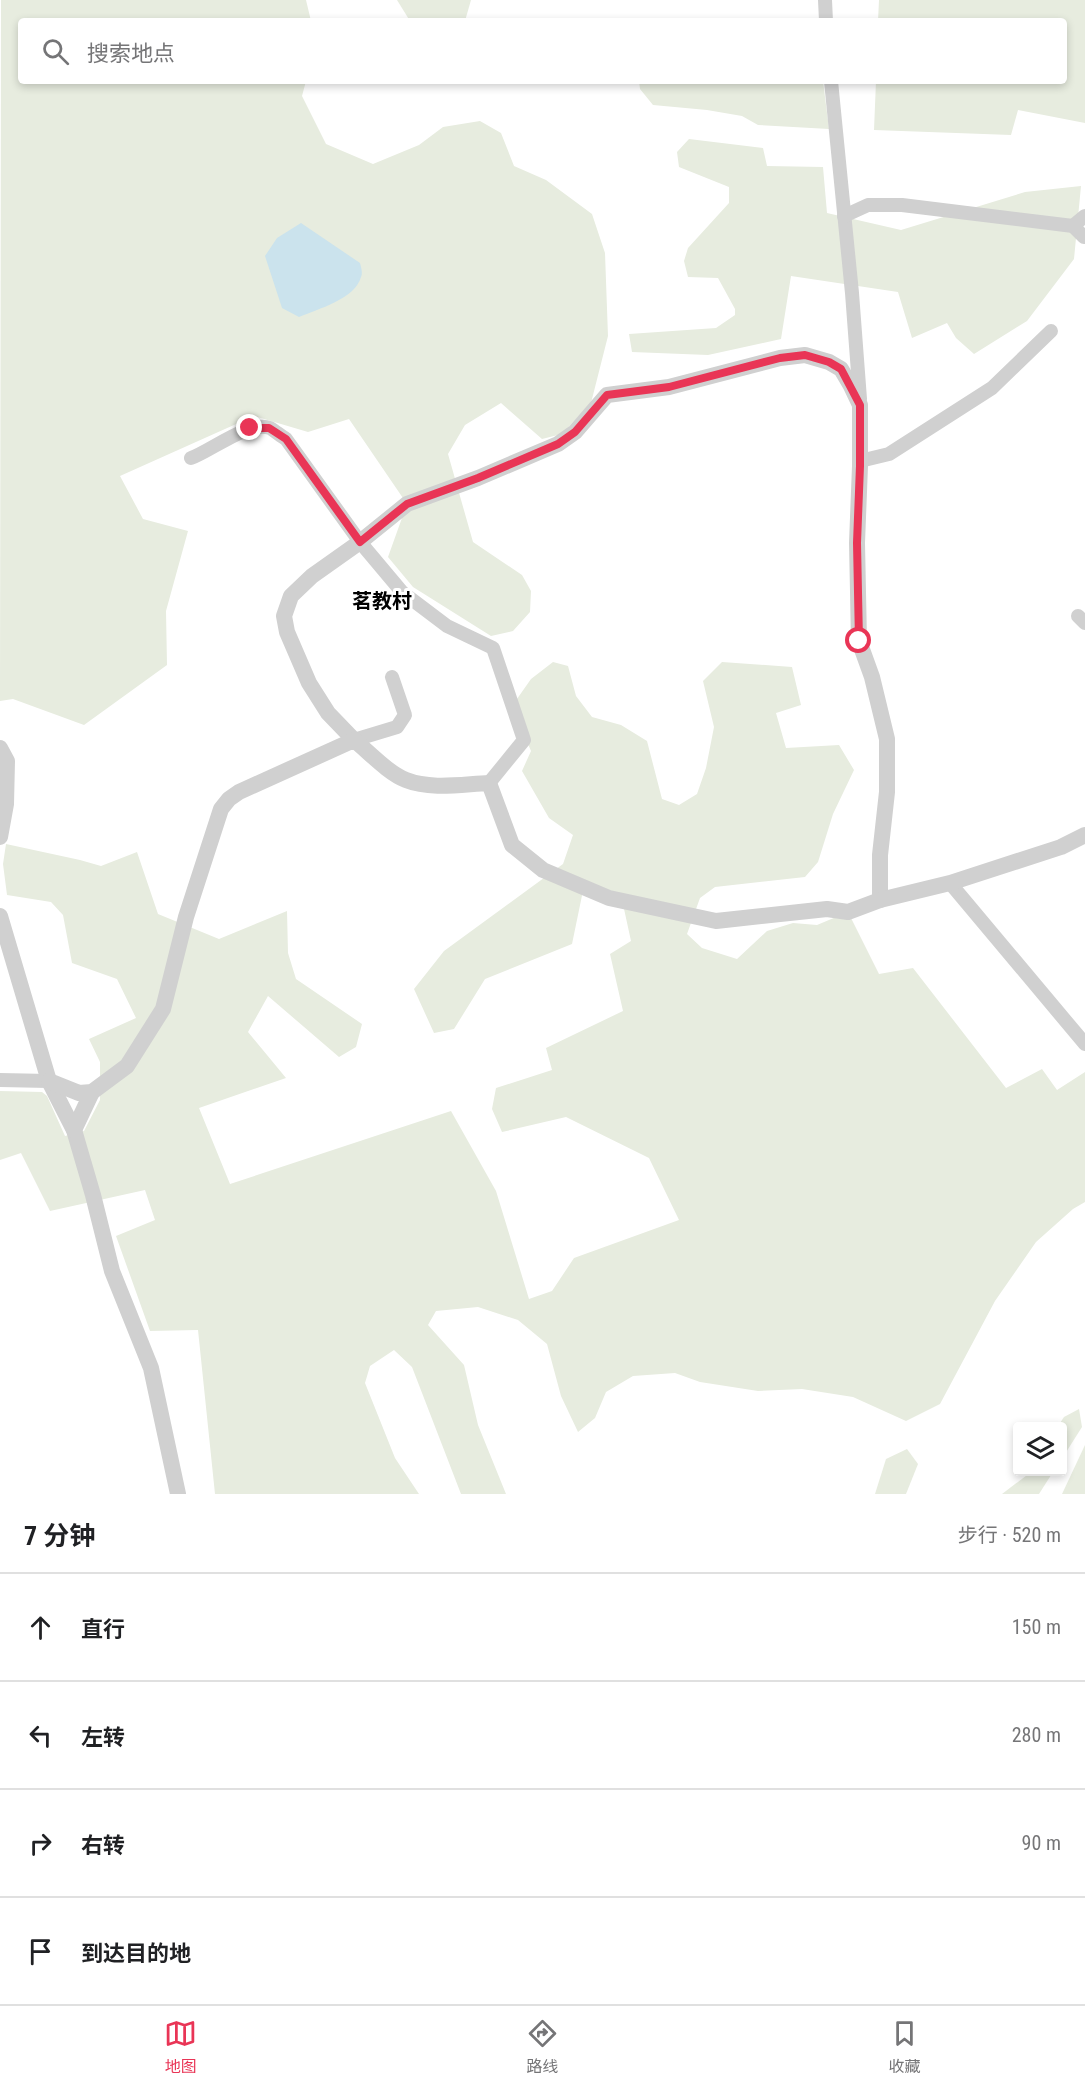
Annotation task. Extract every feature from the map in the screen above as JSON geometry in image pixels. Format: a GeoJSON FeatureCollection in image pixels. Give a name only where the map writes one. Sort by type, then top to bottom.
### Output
{"type":"FeatureCollection","features":[{"type":"Feature","properties":{"kind":"street"},"geometry":{"type":"LineString","coordinates":[[825,0],[826,18]]}},
{"type":"Feature","properties":{"kind":"street"},"geometry":{"type":"LineString","coordinates":[[831,84],[852,293],[860,405],[857,543],[859,641],[872,677],[887,739],[887,792],[880,855],[880,900]]}},
{"type":"Feature","properties":{"kind":"street"},"geometry":{"type":"LineString","coordinates":[[844,216],[868,205],[902,205],[1073,226],[1084,237]]}},
{"type":"Feature","properties":{"kind":"street"},"geometry":{"type":"LineString","coordinates":[[1073,226],[1085,216]]}},
{"type":"Feature","properties":{"kind":"street"},"geometry":{"type":"LineString","coordinates":[[860,461],[889,454],[992,388],[1051,331]]}},
{"type":"Feature","properties":{"kind":"street"},"geometry":{"type":"LineString","coordinates":[[190,458],[250,428],[269,428],[286,439],[360,542],[402,592],[447,626],[493,648],[524,740],[489,783],[434,785],[406,780],[379,762],[354,740],[328,713],[309,683],[287,632],[284,615],[291,596],[312,576],[360,542],[407,504],[478,478],[558,444],[575,432],[607,395],[669,387],[780,358],[805,355],[829,362],[841,369],[860,405]]}},
{"type":"Feature","properties":{"kind":"street"},"geometry":{"type":"LineString","coordinates":[[74,1130],[92,1092],[127,1066],[163,1010],[186,917],[221,809],[228,799],[238,792],[354,740],[397,727],[405,715],[392,677]]}},
{"type":"Feature","properties":{"kind":"street"},"geometry":{"type":"LineString","coordinates":[[0,748],[7,761],[6,804],[0,837]]}},
{"type":"Feature","properties":{"kind":"street"},"geometry":{"type":"LineString","coordinates":[[489,783],[512,845],[543,870],[609,898],[716,921],[827,909],[848,912],[880,900],[950,883],[1060,848],[1085,835]]}},
{"type":"Feature","properties":{"kind":"street"},"geometry":{"type":"LineString","coordinates":[[950,883],[1085,1044]]}},
{"type":"Feature","properties":{"kind":"street"},"geometry":{"type":"LineString","coordinates":[[0,916],[49,1081],[74,1130],[112,1270],[151,1368],[178,1494]]}},
{"type":"Feature","properties":{"kind":"street"},"geometry":{"type":"LineString","coordinates":[[0,1080],[49,1081],[79,1093],[92,1092]]}},
{"type":"Feature","properties":{"kind":"shaded area"},"geometry":{"type":"Polygon","coordinates":[[[1,0],[306,0],[310,18],[18,18],[18,84],[305,84],[302,96],[326,144],[373,164],[419,145],[443,127],[480,121],[501,133],[514,166],[546,180],[592,214],[605,253],[608,336],[591,403],[562,434],[542,439],[501,403],[465,425],[448,454],[473,542],[522,575],[531,591],[530,612],[513,631],[491,636],[413,587],[388,557],[407,504],[349,419],[308,432],[254,416],[120,476],[143,519],[188,531],[166,611],[167,665],[84,725],[13,699],[0,701],[1,0]]]}},
{"type":"Feature","properties":{"kind":"shaded area"},"geometry":{"type":"Polygon","coordinates":[[[397,0],[471,0],[466,18],[408,18],[397,0]]]}},
{"type":"Feature","properties":{"kind":"shaded area"},"geometry":{"type":"Polygon","coordinates":[[[879,0],[1085,0],[1085,123],[1018,110],[1011,135],[874,130],[876,84],[1067,84],[1067,18],[878,18],[879,0]]]}},
{"type":"Feature","properties":{"kind":"shaded area"},"geometry":{"type":"Polygon","coordinates":[[[639,84],[823,84],[829,129],[758,125],[742,116],[653,105],[640,89],[639,84]]]}},
{"type":"Feature","properties":{"kind":"shaded area"},"geometry":{"type":"Polygon","coordinates":[[[689,139],[763,148],[767,166],[823,167],[827,213],[901,230],[1025,192],[1081,186],[1074,259],[1027,321],[974,354],[956,338],[947,323],[912,338],[898,292],[791,276],[781,339],[708,355],[632,352],[629,334],[716,328],[735,315],[735,309],[718,278],[688,277],[684,261],[688,248],[729,203],[729,187],[679,167],[677,152],[689,139]]]}},
{"type":"Feature","properties":{"kind":"shaded area"},"geometry":{"type":"Polygon","coordinates":[[[553,662],[568,666],[576,696],[592,717],[621,725],[647,741],[662,799],[679,805],[697,794],[706,768],[714,727],[703,681],[722,662],[792,667],[801,705],[776,713],[786,748],[839,745],[854,770],[833,814],[818,862],[805,877],[715,887],[700,898],[687,934],[702,948],[737,959],[767,931],[793,923],[817,925],[848,912],[879,974],[913,968],[1006,1088],[1042,1069],[1057,1090],[1085,1072],[1085,1202],[1073,1209],[1036,1242],[995,1301],[940,1404],[906,1421],[853,1397],[802,1389],[758,1391],[700,1382],[675,1373],[633,1376],[606,1392],[595,1418],[578,1432],[561,1396],[547,1344],[518,1320],[478,1307],[436,1311],[428,1325],[464,1365],[478,1425],[506,1494],[461,1494],[412,1367],[394,1350],[370,1366],[365,1383],[395,1458],[419,1494],[215,1494],[198,1330],[150,1331],[116,1236],[155,1220],[145,1190],[50,1211],[21,1153],[0,1160],[0,1091],[42,1092],[47,1096],[65,1136],[84,1131],[100,1100],[100,1062],[89,1039],[136,1018],[117,979],[72,963],[63,915],[51,902],[7,895],[3,864],[6,844],[101,866],[137,852],[158,914],[219,939],[287,911],[288,953],[296,979],[362,1024],[356,1047],[339,1057],[268,996],[248,1032],[286,1078],[199,1108],[230,1184],[451,1111],[496,1191],[529,1299],[552,1291],[574,1258],[679,1220],[649,1158],[566,1117],[502,1132],[492,1109],[496,1088],[552,1070],[546,1048],[623,1011],[610,954],[631,941],[621,895],[585,881],[572,944],[485,979],[454,1029],[434,1033],[414,989],[444,951],[563,864],[573,835],[549,818],[522,771],[531,751],[512,706],[531,679],[553,662]]]}},
{"type":"Feature","properties":{"kind":"shaded area"},"geometry":{"type":"Polygon","coordinates":[[[1079,1409],[1082,1427],[1067,1451],[1067,1422],[1061,1422],[1064,1417],[1079,1409]]]}},
{"type":"Feature","properties":{"kind":"shaded area"},"geometry":{"type":"Polygon","coordinates":[[[1085,1445],[1085,1494],[1062,1494],[1085,1445]]]}},
{"type":"Feature","properties":{"kind":"shaded area"},"geometry":{"type":"Polygon","coordinates":[[[907,1449],[918,1464],[906,1494],[875,1494],[886,1459],[907,1449]]]}},
{"type":"Feature","properties":{"kind":"shaded area"},"geometry":{"type":"Polygon","coordinates":[[[1026,1476],[1050,1476],[1039,1494],[1002,1494],[1026,1476]]]}},
{"type":"Feature","properties":{"kind":"water"},"geometry":{"type":"Polygon","coordinates":[[[301,223],[360,263],[362,274],[357,285],[344,297],[299,317],[282,308],[265,256],[277,238],[301,223]]]}},
{"type":"Feature","properties":{"kind":"district","name":"茗教村"},"geometry":{"type":"Point","coordinates":[382,601]}},
{"type":"Feature","properties":{"kind":"route"},"geometry":{"type":"LineString","coordinates":[[250,428],[269,428],[286,439],[360,542],[407,504],[478,478],[558,444],[575,432],[607,395],[669,387],[780,358],[805,355],[829,362],[841,369],[860,405],[857,543],[859,641]]}}]}
